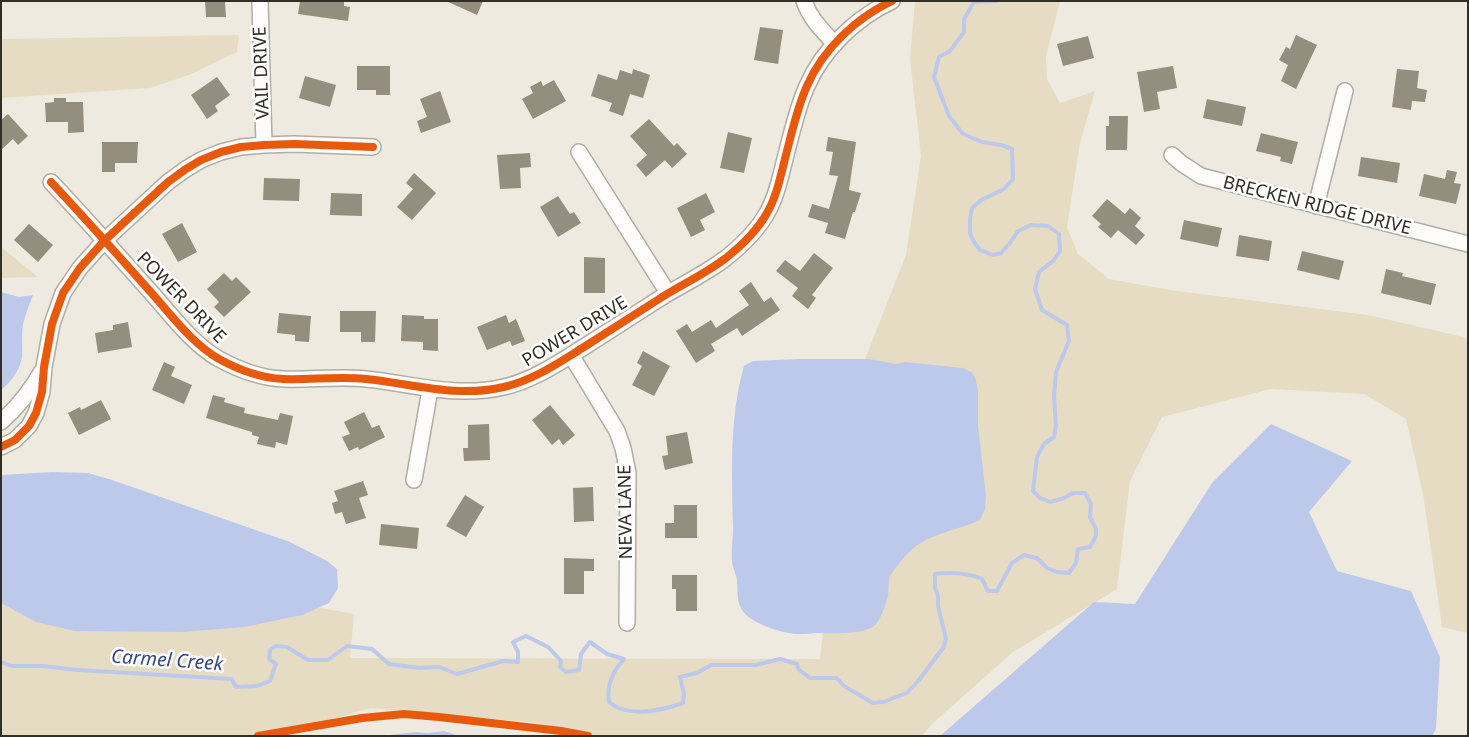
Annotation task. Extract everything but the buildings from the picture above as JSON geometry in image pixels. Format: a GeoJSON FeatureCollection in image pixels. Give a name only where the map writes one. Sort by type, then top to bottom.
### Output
{"type":"FeatureCollection","features":[{"type":"Feature","properties":{"kind":"street","name":"VAIL DRIVE"},"geometry":{"type":"LineString","coordinates":[[260,1],[264,144]]}},
{"type":"Feature","properties":{"kind":"street"},"geometry":{"type":"LineString","coordinates":[[804,1],[806,8],[819,27],[835,44]]}},
{"type":"Feature","properties":{"kind":"street","name":"POWER DRIVE"},"geometry":{"type":"LineString","coordinates":[[51,182],[182,327],[206,350],[219,359],[242,370],[261,376],[282,379],[345,378],[388,382],[430,390],[485,390],[505,386],[543,372],[724,259],[749,238],[767,212],[778,184],[799,106],[807,84],[821,60],[845,33],[870,14],[892,1]]}},
{"type":"Feature","properties":{"kind":"street"},"geometry":{"type":"LineString","coordinates":[[1316,206],[1345,91]]}},
{"type":"Feature","properties":{"kind":"street"},"geometry":{"type":"LineString","coordinates":[[1,447],[15,440],[29,426],[36,413],[42,392],[44,367],[52,324],[63,292],[80,268],[105,240],[168,182],[186,168],[201,160],[241,147],[264,144],[294,144],[373,147]]}},
{"type":"Feature","properties":{"kind":"street"},"geometry":{"type":"LineString","coordinates":[[579,152],[668,293]]}},
{"type":"Feature","properties":{"kind":"street","name":"BRECKEN RIDGE DRIVE"},"geometry":{"type":"LineString","coordinates":[[1172,155],[1181,164],[1201,176],[1468,244]]}},
{"type":"Feature","properties":{"kind":"street","name":"NEVA LANE"},"geometry":{"type":"LineString","coordinates":[[571,355],[617,431],[623,448],[628,473],[627,623]]}},
{"type":"Feature","properties":{"kind":"street"},"geometry":{"type":"LineString","coordinates":[[1,422],[14,411],[31,390],[44,367]]}},
{"type":"Feature","properties":{"kind":"street"},"geometry":{"type":"LineString","coordinates":[[414,480],[430,390]]}},
{"type":"Feature","properties":{"kind":"shaded area"},"geometry":{"type":"Polygon","coordinates":[[[915,1],[1060,1],[1046,56],[1047,79],[1060,103],[1095,91],[1080,143],[1067,227],[1078,254],[1109,279],[1170,290],[1368,315],[1468,339],[1468,633],[1442,627],[1423,494],[1406,419],[1364,394],[1271,389],[1162,417],[1130,481],[1117,589],[1013,652],[932,724],[922,736],[587,736],[538,723],[370,708],[277,736],[1,736],[1,559],[60,561],[354,614],[350,658],[820,659],[849,400],[906,255],[921,156],[910,59],[915,1]]]}},
{"type":"Feature","properties":{"kind":"shaded area"},"geometry":{"type":"Polygon","coordinates":[[[239,35],[237,52],[189,75],[150,88],[1,98],[1,39],[239,35]]]}},
{"type":"Feature","properties":{"kind":"shaded area"},"geometry":{"type":"Polygon","coordinates":[[[1,247],[38,277],[1,278],[1,247]]]}},
{"type":"Feature","properties":{"kind":"water"},"geometry":{"type":"Polygon","coordinates":[[[1,292],[19,297],[33,295],[23,325],[21,362],[14,375],[1,390],[1,292]]]}},
{"type":"Feature","properties":{"kind":"water"},"geometry":{"type":"Polygon","coordinates":[[[869,359],[896,364],[905,362],[963,368],[971,372],[975,377],[978,391],[978,426],[986,496],[985,509],[980,520],[934,536],[909,552],[890,576],[888,595],[880,618],[871,628],[858,632],[796,634],[782,632],[759,623],[746,615],[739,603],[737,580],[732,564],[732,447],[736,406],[744,366],[753,361],[869,359]]]}},
{"type":"Feature","properties":{"kind":"water"},"geometry":{"type":"Polygon","coordinates":[[[1271,424],[1352,461],[1309,512],[1337,571],[1411,591],[1440,657],[1436,729],[1432,736],[940,736],[1094,602],[1135,604],[1212,483],[1271,424]]]}},
{"type":"Feature","properties":{"kind":"water"},"geometry":{"type":"Polygon","coordinates":[[[52,472],[88,473],[112,480],[290,542],[327,561],[337,569],[338,588],[329,603],[302,615],[244,627],[183,632],[75,631],[36,622],[1,603],[1,475],[52,472]]]}},
{"type":"Feature","properties":{"kind":"water"},"geometry":{"type":"Polygon","coordinates":[[[444,731],[459,736],[380,736],[416,732],[444,731]]]}},
{"type":"Feature","properties":{"kind":"waterway","name":"Carmel Creek"},"geometry":{"type":"LineString","coordinates":[[1,662],[11,666],[41,666],[232,679],[236,687],[257,686],[270,681],[276,664],[269,659],[270,650],[275,646],[287,647],[308,660],[328,660],[347,646],[372,649],[389,664],[419,668],[439,667],[457,674],[503,661],[518,662],[518,652],[513,642],[526,636],[548,647],[561,661],[560,667],[566,672],[579,670],[581,654],[590,642],[607,654],[624,659],[611,679],[608,696],[609,702],[618,708],[635,712],[659,710],[683,703],[684,694],[680,677],[697,673],[711,665],[756,665],[780,659],[797,664],[798,669],[810,678],[837,678],[844,686],[873,703],[883,702],[907,693],[943,648],[946,639],[938,606],[935,574],[971,575],[982,579],[988,591],[997,591],[1012,563],[1024,555],[1037,558],[1047,568],[1057,572],[1069,573],[1076,563],[1078,549],[1090,547],[1096,536],[1096,529],[1090,517],[1091,504],[1085,493],[1073,493],[1050,502],[1040,498],[1033,491],[1037,457],[1044,444],[1054,437],[1056,426],[1054,396],[1056,372],[1069,341],[1067,325],[1042,310],[1035,289],[1039,272],[1054,260],[1060,251],[1059,234],[1048,226],[1031,225],[1018,231],[1001,253],[993,255],[980,250],[970,233],[972,208],[981,200],[1004,189],[1013,179],[1012,149],[982,142],[963,134],[949,116],[934,77],[939,57],[950,51],[964,32],[964,19],[974,2],[997,1]]}},
{"type":"Feature","properties":{"kind":"cycle path"},"geometry":{"type":"LineString","coordinates":[[51,182],[190,336],[209,353],[234,367],[258,375],[283,379],[356,378],[452,391],[486,390],[504,387],[526,380],[555,365],[710,269],[743,243],[763,220],[773,199],[803,94],[814,72],[831,47],[842,36],[866,16],[892,1]]}},
{"type":"Feature","properties":{"kind":"cycle path"},"geometry":{"type":"LineString","coordinates":[[1,447],[15,440],[29,426],[36,413],[42,392],[44,367],[52,324],[63,293],[80,268],[105,240],[168,182],[201,160],[241,147],[294,144],[373,147]]}},
{"type":"Feature","properties":{"kind":"cycle path"},"geometry":{"type":"LineString","coordinates":[[258,736],[362,718],[404,714],[561,731],[588,736]]}}]}
